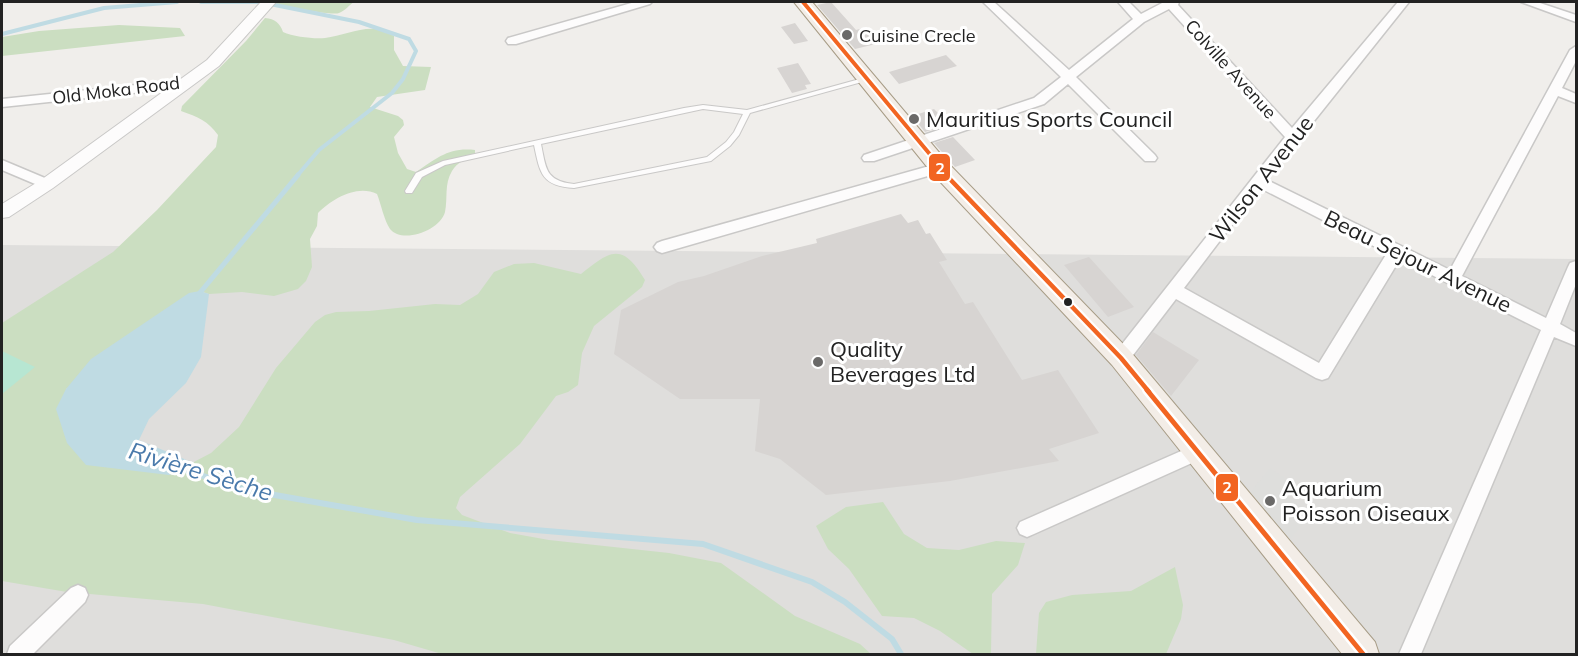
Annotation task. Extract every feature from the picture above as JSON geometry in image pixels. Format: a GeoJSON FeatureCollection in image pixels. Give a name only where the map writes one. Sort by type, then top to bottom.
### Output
{"type":"FeatureCollection","features":[{"type":"Feature","properties":{"kind":"main road"},"geometry":{"type":"LineString","coordinates":[[803,2],[940,168],[1121,358],[1363,654]]}},
{"type":"Feature","properties":{"kind":"street","name":"Old Moka Road"},"geometry":{"type":"LineString","coordinates":[[2,103],[184,84],[213,63],[269,2]]}},
{"type":"Feature","properties":{"kind":"street"},"geometry":{"type":"LineString","coordinates":[[512,41],[646,2]]}},
{"type":"Feature","properties":{"kind":"street"},"geometry":{"type":"LineString","coordinates":[[988,2],[1070,78],[1150,158]]}},
{"type":"Feature","properties":{"kind":"street"},"geometry":{"type":"LineString","coordinates":[[1123,2],[1140,20]]}},
{"type":"Feature","properties":{"kind":"street"},"geometry":{"type":"LineString","coordinates":[[869,158],[1022,109],[1053,92],[1140,20],[1171,2]]}},
{"type":"Feature","properties":{"kind":"street","name":"Colville Avenue"},"geometry":{"type":"LineString","coordinates":[[1171,2],[1292,137]]}},
{"type":"Feature","properties":{"kind":"street"},"geometry":{"type":"LineString","coordinates":[[1383,2],[1400,7]]}},
{"type":"Feature","properties":{"kind":"street"},"geometry":{"type":"LineString","coordinates":[[1527,2],[1576,19]]}},
{"type":"Feature","properties":{"kind":"street","name":"Wilson Avenue"},"geometry":{"type":"LineString","coordinates":[[1121,358],[1292,137],[1400,7]]}},
{"type":"Feature","properties":{"kind":"street"},"geometry":{"type":"LineString","coordinates":[[1453,278],[1576,50]]}},
{"type":"Feature","properties":{"kind":"street"},"geometry":{"type":"LineString","coordinates":[[2,212],[47,184],[184,84]]}},
{"type":"Feature","properties":{"kind":"street"},"geometry":{"type":"LineString","coordinates":[[1554,90],[1576,99]]}},
{"type":"Feature","properties":{"kind":"street"},"geometry":{"type":"LineString","coordinates":[[2,165],[47,184]]}},
{"type":"Feature","properties":{"kind":"street"},"geometry":{"type":"LineString","coordinates":[[662,247],[940,168]]}},
{"type":"Feature","properties":{"kind":"street","name":"Beau Sejour Avenue"},"geometry":{"type":"LineString","coordinates":[[1259,182],[1576,340]]}},
{"type":"Feature","properties":{"kind":"street"},"geometry":{"type":"LineString","coordinates":[[1174,290],[1322,373],[1397,250]]}},
{"type":"Feature","properties":{"kind":"street"},"geometry":{"type":"LineString","coordinates":[[1410,654],[1576,267]]}},
{"type":"Feature","properties":{"kind":"street"},"geometry":{"type":"LineString","coordinates":[[1028,528],[1197,452]]}},
{"type":"Feature","properties":{"kind":"street"},"geometry":{"type":"LineString","coordinates":[[18,654],[78,595]]}},
{"type":"Feature","properties":{"kind":"lane"},"geometry":{"type":"LineString","coordinates":[[409,191],[419,175],[443,163],[694,108],[747,112],[867,79]]}},
{"type":"Feature","properties":{"kind":"lane"},"geometry":{"type":"LineString","coordinates":[[537,142],[544,172],[550,181],[558,185],[574,186],[709,159],[728,144],[741,127],[747,112]]}},
{"type":"Feature","properties":{"kind":"shaded area"},"geometry":{"type":"Polygon","coordinates":[[[2,245],[1576,259],[1576,654],[2,654],[2,245]]]}},
{"type":"Feature","properties":{"kind":"shaded area"},"geometry":{"type":"Polygon","coordinates":[[[1270,468],[1297,487],[1289,497],[1311,513],[1288,543],[1248,495],[1270,468]]]}},
{"type":"Feature","properties":{"kind":"green space"},"geometry":{"type":"Polygon","coordinates":[[[265,2],[354,2],[341,12],[334,14],[265,2]]]}},
{"type":"Feature","properties":{"kind":"green space"},"geometry":{"type":"Polygon","coordinates":[[[265,18],[277,22],[283,32],[304,37],[325,38],[369,29],[386,31],[394,36],[394,50],[403,66],[431,67],[425,90],[377,97],[370,107],[398,116],[403,120],[404,125],[394,137],[398,153],[407,169],[416,172],[450,152],[475,150],[475,155],[462,161],[452,171],[447,186],[445,212],[442,219],[429,230],[403,235],[390,229],[377,194],[361,191],[338,198],[318,213],[317,226],[310,239],[312,267],[306,281],[298,289],[274,296],[242,292],[209,294],[200,291],[66,389],[169,475],[211,453],[239,427],[276,368],[315,322],[325,315],[336,312],[435,304],[460,305],[478,294],[494,272],[514,264],[534,263],[581,274],[608,255],[623,255],[630,260],[645,280],[642,287],[594,326],[582,353],[578,385],[556,396],[520,444],[460,497],[456,508],[462,515],[510,533],[549,540],[669,553],[721,563],[795,616],[860,644],[871,654],[442,654],[394,640],[203,604],[67,592],[2,581],[2,323],[113,252],[157,210],[216,147],[218,135],[214,130],[202,120],[181,111],[182,106],[246,41],[265,18]]]}},
{"type":"Feature","properties":{"kind":"green space"},"geometry":{"type":"Polygon","coordinates":[[[119,25],[180,28],[185,36],[2,56],[2,37],[39,31],[119,25]]]}},
{"type":"Feature","properties":{"kind":"green space"},"geometry":{"type":"Polygon","coordinates":[[[2,351],[35,367],[2,394],[2,351]]]}},
{"type":"Feature","properties":{"kind":"green space"},"geometry":{"type":"Polygon","coordinates":[[[883,502],[904,534],[927,548],[959,550],[996,541],[1025,543],[1018,565],[992,594],[991,653],[973,654],[940,631],[914,618],[882,616],[849,569],[828,549],[816,526],[846,507],[883,502]]]}},
{"type":"Feature","properties":{"kind":"green space"},"geometry":{"type":"Polygon","coordinates":[[[1175,567],[1183,605],[1181,619],[1166,654],[1036,654],[1039,613],[1046,602],[1072,595],[1131,591],[1175,567]]]}},
{"type":"Feature","properties":{"kind":"water"},"geometry":{"type":"Polygon","coordinates":[[[200,291],[209,294],[201,357],[186,383],[149,419],[139,440],[189,461],[182,469],[169,475],[86,465],[67,443],[56,409],[66,389],[91,359],[189,293],[200,291]]]}},
{"type":"Feature","properties":{"kind":"building"},"geometry":{"type":"Polygon","coordinates":[[[831,2],[856,30],[867,27],[880,43],[855,49],[817,5],[831,2]]]}},
{"type":"Feature","properties":{"kind":"building"},"geometry":{"type":"Polygon","coordinates":[[[795,23],[808,41],[794,44],[781,27],[795,23]]]}},
{"type":"Feature","properties":{"kind":"building"},"geometry":{"type":"Polygon","coordinates":[[[946,55],[957,66],[899,84],[889,72],[946,55]]]}},
{"type":"Feature","properties":{"kind":"building"},"geometry":{"type":"Polygon","coordinates":[[[798,63],[811,84],[805,85],[807,89],[792,93],[777,68],[798,63]]]}},
{"type":"Feature","properties":{"kind":"building"},"geometry":{"type":"Polygon","coordinates":[[[934,109],[949,124],[925,132],[912,116],[934,109]]]}},
{"type":"Feature","properties":{"kind":"building"},"geometry":{"type":"Polygon","coordinates":[[[953,137],[975,160],[955,167],[934,143],[953,137]]]}},
{"type":"Feature","properties":{"kind":"building","name":"Quality Beverages Ltd"},"geometry":{"type":"Polygon","coordinates":[[[901,214],[908,223],[918,220],[926,234],[930,233],[947,260],[939,262],[965,304],[973,302],[1022,380],[1058,370],[1099,433],[1049,449],[1059,461],[950,481],[826,495],[780,459],[755,451],[760,399],[680,399],[614,354],[621,310],[678,282],[704,276],[762,256],[817,243],[816,239],[901,214]]]}},
{"type":"Feature","properties":{"kind":"building"},"geometry":{"type":"Polygon","coordinates":[[[1089,257],[1134,307],[1108,317],[1064,265],[1089,257]]]}},
{"type":"Feature","properties":{"kind":"building"},"geometry":{"type":"Polygon","coordinates":[[[1153,332],[1199,360],[1171,396],[1136,355],[1153,332]]]}},
{"type":"Feature","properties":{"kind":"waterway","name":"Rivière Sèche"},"geometry":{"type":"LineString","coordinates":[[2,34],[104,8],[177,2]]}},
{"type":"Feature","properties":{"kind":"waterway","name":"Rivière Sèche"},"geometry":{"type":"LineString","coordinates":[[201,2],[260,2],[359,22],[409,39],[416,51],[403,79],[392,93],[319,150],[297,176]]}},
{"type":"Feature","properties":{"kind":"waterway","name":"Rivière Sèche"},"geometry":{"type":"LineString","coordinates":[[198,295],[298,175]]}},
{"type":"Feature","properties":{"kind":"waterway","name":"Rivière Sèche"},"geometry":{"type":"LineString","coordinates":[[176,467],[246,490],[417,520],[703,544],[812,582],[845,602],[892,639],[901,654]]}},
{"type":"Feature","properties":{"kind":"transit line","name":"2"},"geometry":{"type":"LineString","coordinates":[[803,2],[940,168],[1121,358],[1363,654]]}},
{"type":"Feature","properties":{"kind":"place","name":"Cuisine Crecle"},"geometry":{"type":"Point","coordinates":[847,35]}},
{"type":"Feature","properties":{"kind":"place","name":"Mauritius Sports Council"},"geometry":{"type":"Point","coordinates":[914,119]}},
{"type":"Feature","properties":{"kind":"place","name":"Quality Beverages Ltd"},"geometry":{"type":"Point","coordinates":[818,362]}},
{"type":"Feature","properties":{"kind":"place","name":"Aquarium Poisson Oiseaux"},"geometry":{"type":"Point","coordinates":[1270,501]}}]}
